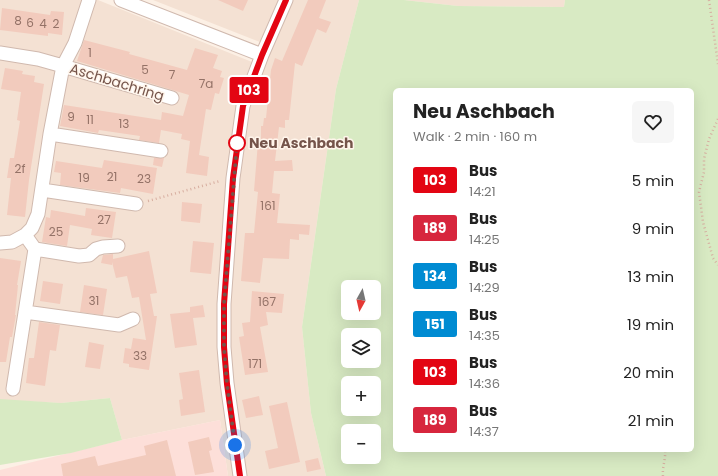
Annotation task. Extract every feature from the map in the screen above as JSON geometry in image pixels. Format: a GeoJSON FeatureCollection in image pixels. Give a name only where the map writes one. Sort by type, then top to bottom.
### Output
{"type":"FeatureCollection","features":[{"type":"Feature","properties":{"kind":"street","name":"Aschbachring"},"geometry":{"type":"LineString","coordinates":[[25,235],[32,228],[38,214],[50,134],[63,66],[75,43],[89,0]]}},
{"type":"Feature","properties":{"kind":"street"},"geometry":{"type":"LineString","coordinates":[[121,0],[262,55]]}},
{"type":"Feature","properties":{"kind":"street"},"geometry":{"type":"LineString","coordinates":[[240,476],[227,384],[224,347],[224,304],[233,178],[243,106],[262,55],[286,0]]}},
{"type":"Feature","properties":{"kind":"street","name":"Aschbachring"},"geometry":{"type":"LineString","coordinates":[[0,53],[38,59],[172,98]]}},
{"type":"Feature","properties":{"kind":"street"},"geometry":{"type":"LineString","coordinates":[[50,134],[161,150]]}},
{"type":"Feature","properties":{"kind":"street"},"geometry":{"type":"LineString","coordinates":[[42,190],[136,204]]}},
{"type":"Feature","properties":{"kind":"street"},"geometry":{"type":"LineString","coordinates":[[0,243],[12,242],[25,235],[35,249],[13,389]]}},
{"type":"Feature","properties":{"kind":"street"},"geometry":{"type":"LineString","coordinates":[[35,249],[79,256],[89,255],[96,249],[103,247],[118,246]]}},
{"type":"Feature","properties":{"kind":"street"},"geometry":{"type":"LineString","coordinates":[[25,312],[119,325],[133,319]]}},
{"type":"Feature","properties":{"kind":"path"},"geometry":{"type":"LineString","coordinates":[[709,0],[718,64]]}},
{"type":"Feature","properties":{"kind":"path"},"geometry":{"type":"LineString","coordinates":[[718,119],[709,139],[704,158],[704,172],[699,192],[703,222],[713,258],[718,265]]}},
{"type":"Feature","properties":{"kind":"path"},"geometry":{"type":"LineString","coordinates":[[136,204],[233,178]]}},
{"type":"Feature","properties":{"kind":"path"},"geometry":{"type":"LineString","coordinates":[[664,476],[662,467],[666,456],[665,452]]}},
{"type":"Feature","properties":{"kind":"shaded area"},"geometry":{"type":"Polygon","coordinates":[[[0,0],[98,0],[252,62],[260,42],[153,0],[359,0],[336,89],[302,327],[311,413],[326,476],[228,476],[220,420],[122,440],[110,398],[61,403],[0,400],[0,0]]]}},
{"type":"Feature","properties":{"kind":"shaded area"},"geometry":{"type":"Polygon","coordinates":[[[404,0],[565,0],[564,7],[458,6],[404,0]]]}},
{"type":"Feature","properties":{"kind":"shaded area"},"geometry":{"type":"Polygon","coordinates":[[[220,420],[228,476],[0,476],[0,470],[122,440],[220,420]]]}},
{"type":"Feature","properties":{"kind":"green space"},"geometry":{"type":"Polygon","coordinates":[[[359,0],[404,0],[458,6],[564,7],[565,0],[718,0],[718,476],[326,476],[311,413],[302,327],[336,89],[359,0]]]}},
{"type":"Feature","properties":{"kind":"green space"},"geometry":{"type":"Polygon","coordinates":[[[110,398],[122,440],[71,453],[0,465],[0,399],[61,403],[110,398]]]}},
{"type":"Feature","properties":{"kind":"building"},"geometry":{"type":"Polygon","coordinates":[[[218,0],[248,0],[243,11],[218,0]]]}},
{"type":"Feature","properties":{"kind":"building"},"geometry":{"type":"Polygon","coordinates":[[[308,0],[326,0],[319,18],[331,22],[326,33],[317,29],[302,66],[295,63],[289,120],[285,120],[285,128],[279,127],[275,161],[292,160],[293,171],[274,171],[272,193],[280,194],[277,223],[310,225],[309,235],[299,234],[299,240],[290,239],[289,259],[263,258],[260,283],[241,281],[245,233],[254,233],[258,192],[254,191],[258,142],[261,142],[261,126],[263,126],[264,118],[266,118],[271,70],[275,58],[282,61],[308,0]]]}},
{"type":"Feature","properties":{"kind":"building"},"geometry":{"type":"Polygon","coordinates":[[[2,8],[50,15],[51,11],[64,12],[62,35],[48,33],[48,36],[0,30],[2,8]]]}},
{"type":"Feature","properties":{"kind":"building"},"geometry":{"type":"Polygon","coordinates":[[[84,40],[130,52],[129,54],[187,70],[195,48],[218,55],[213,68],[222,71],[220,77],[224,78],[219,94],[215,93],[211,110],[206,109],[199,155],[209,157],[207,176],[186,173],[190,141],[181,139],[182,134],[161,130],[159,143],[139,140],[140,136],[99,130],[98,133],[60,126],[64,105],[161,120],[162,112],[183,116],[189,95],[77,61],[84,40]]]}},
{"type":"Feature","properties":{"kind":"building"},"geometry":{"type":"Polygon","coordinates":[[[5,68],[23,71],[22,74],[35,76],[34,82],[44,84],[29,180],[25,217],[7,215],[11,178],[7,178],[10,158],[14,158],[20,121],[17,120],[21,92],[1,89],[5,68]]]}},
{"type":"Feature","properties":{"kind":"building"},"geometry":{"type":"Polygon","coordinates":[[[154,158],[164,158],[162,167],[153,165],[154,158]]]}},
{"type":"Feature","properties":{"kind":"building"},"geometry":{"type":"Polygon","coordinates":[[[104,160],[157,168],[153,194],[121,188],[120,193],[60,185],[61,173],[54,172],[56,161],[102,168],[104,160]]]}},
{"type":"Feature","properties":{"kind":"building"},"geometry":{"type":"Polygon","coordinates":[[[182,202],[202,204],[200,223],[181,221],[182,202]]]}},
{"type":"Feature","properties":{"kind":"building"},"geometry":{"type":"Polygon","coordinates":[[[86,208],[116,212],[112,238],[91,235],[92,229],[70,225],[67,246],[42,242],[46,217],[50,218],[51,210],[85,216],[86,208]]]}},
{"type":"Feature","properties":{"kind":"building"},"geometry":{"type":"Polygon","coordinates":[[[193,241],[214,243],[211,274],[190,272],[193,241]]]}},
{"type":"Feature","properties":{"kind":"building"},"geometry":{"type":"Polygon","coordinates":[[[149,251],[157,293],[150,294],[154,316],[157,316],[149,370],[129,367],[129,364],[123,363],[125,348],[131,349],[133,338],[146,340],[139,297],[132,298],[127,276],[116,278],[112,262],[112,265],[101,263],[103,255],[113,254],[113,259],[149,251]]]}},
{"type":"Feature","properties":{"kind":"building"},"geometry":{"type":"Polygon","coordinates":[[[0,258],[21,261],[17,285],[16,315],[12,337],[10,337],[6,362],[0,362],[0,258]]]}},
{"type":"Feature","properties":{"kind":"building"},"geometry":{"type":"Polygon","coordinates":[[[43,281],[63,284],[60,304],[40,301],[43,281]]]}},
{"type":"Feature","properties":{"kind":"building"},"geometry":{"type":"Polygon","coordinates":[[[84,285],[107,289],[103,315],[80,312],[84,285]]]}},
{"type":"Feature","properties":{"kind":"building"},"geometry":{"type":"Polygon","coordinates":[[[252,291],[284,294],[282,313],[266,312],[268,325],[260,327],[268,372],[245,375],[239,337],[244,336],[242,323],[250,322],[252,291]]]}},
{"type":"Feature","properties":{"kind":"building"},"geometry":{"type":"Polygon","coordinates":[[[203,305],[205,317],[193,318],[197,345],[175,348],[170,314],[190,312],[190,307],[203,305]]]}},
{"type":"Feature","properties":{"kind":"building"},"geometry":{"type":"Polygon","coordinates":[[[39,322],[60,325],[56,351],[50,350],[45,386],[26,383],[29,358],[34,358],[39,322]]]}},
{"type":"Feature","properties":{"kind":"building"},"geometry":{"type":"Polygon","coordinates":[[[89,342],[104,345],[100,369],[85,367],[89,342]]]}},
{"type":"Feature","properties":{"kind":"building"},"geometry":{"type":"Polygon","coordinates":[[[199,370],[205,412],[181,416],[179,400],[183,399],[179,373],[199,370]]]}},
{"type":"Feature","properties":{"kind":"building"},"geometry":{"type":"Polygon","coordinates":[[[259,396],[263,415],[246,418],[242,400],[259,396]]]}},
{"type":"Feature","properties":{"kind":"building"},"geometry":{"type":"Polygon","coordinates":[[[287,402],[300,462],[269,469],[265,451],[278,448],[269,406],[287,402]]]}},
{"type":"Feature","properties":{"kind":"building"},"geometry":{"type":"Polygon","coordinates":[[[209,437],[212,450],[209,451],[214,472],[195,475],[188,442],[209,437]]]}},
{"type":"Feature","properties":{"kind":"building"},"geometry":{"type":"Polygon","coordinates":[[[167,440],[176,476],[63,476],[61,464],[95,456],[98,466],[146,455],[144,446],[167,440]]]}},
{"type":"Feature","properties":{"kind":"building"},"geometry":{"type":"Polygon","coordinates":[[[318,458],[321,469],[307,472],[305,461],[318,458]]]}},
{"type":"Feature","properties":{"kind":"bus line","name":"103"},"geometry":{"type":"LineString","coordinates":[[240,476],[227,384],[224,347],[224,304],[233,178],[236,147],[243,106],[262,55],[286,0]]}},
{"type":"Feature","properties":{"kind":"place","name":"Neu Aschbach"},"geometry":{"type":"Point","coordinates":[237,143]}},
{"type":"Feature","properties":{"kind":"route"},"geometry":{"type":"LineString","coordinates":[[235,445],[224,347],[224,304],[237,143]]}}]}
